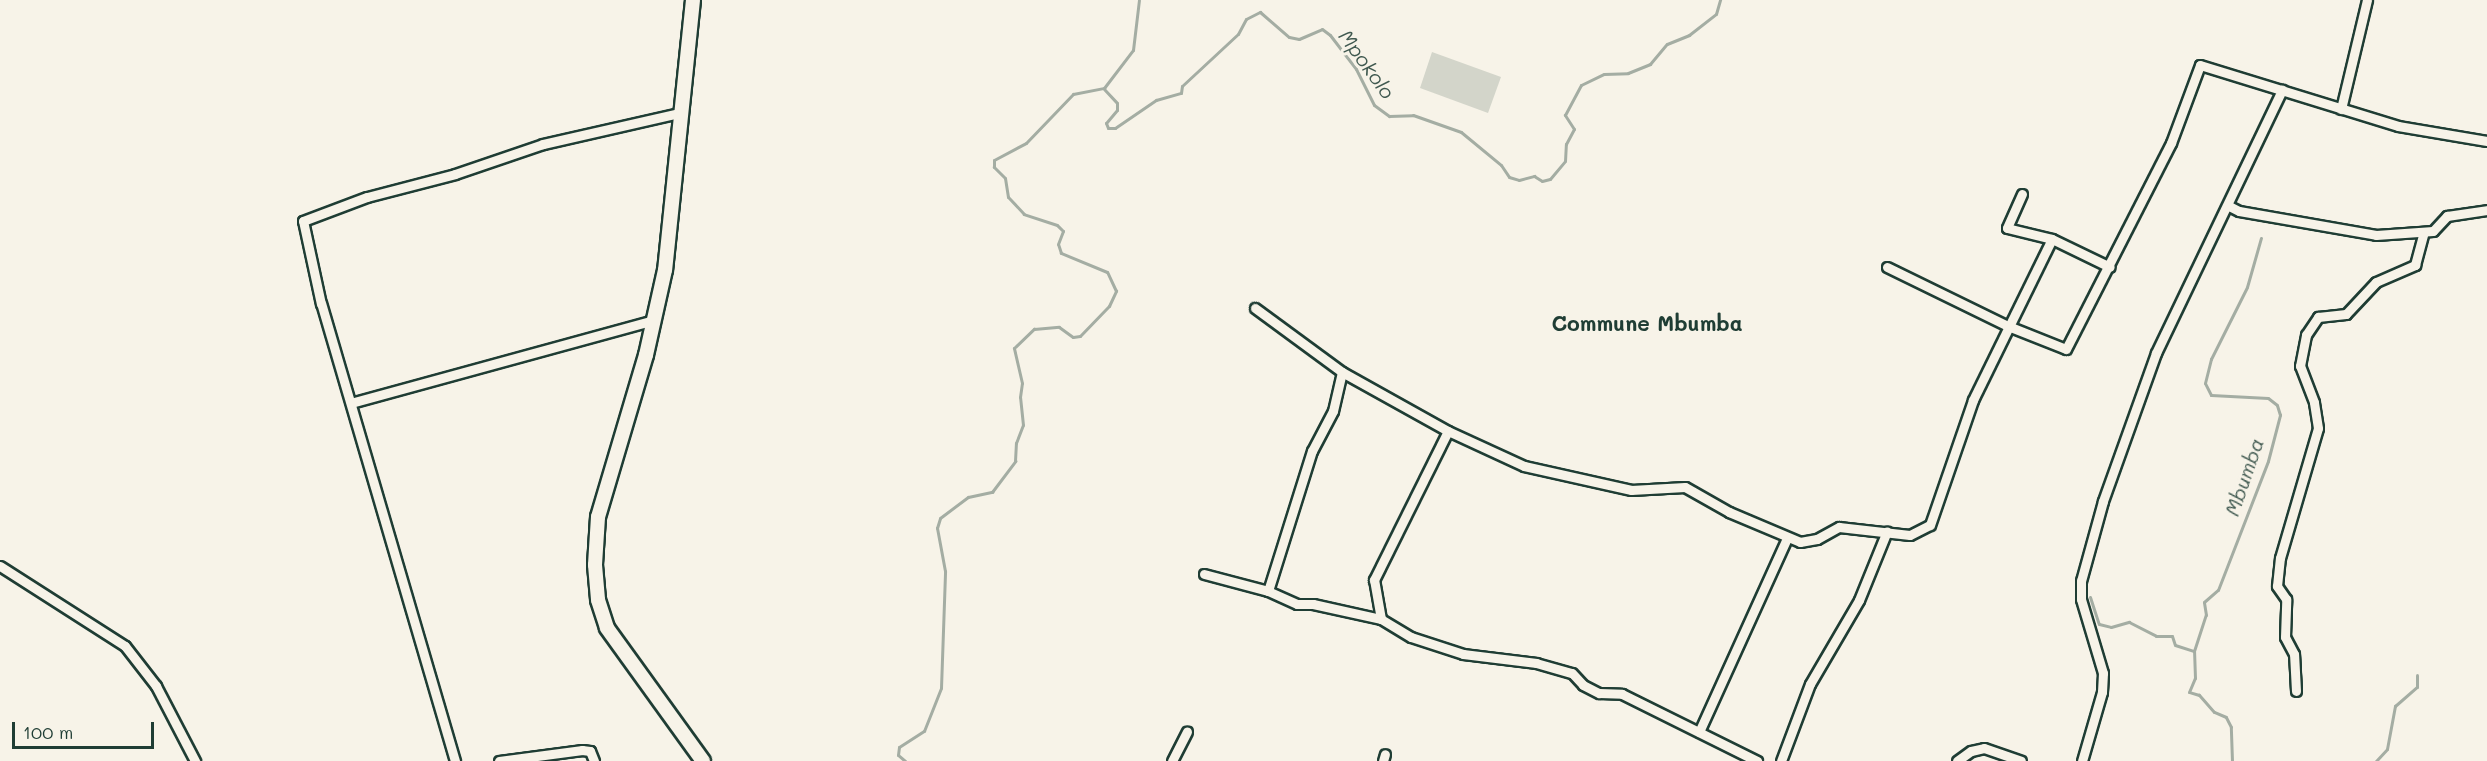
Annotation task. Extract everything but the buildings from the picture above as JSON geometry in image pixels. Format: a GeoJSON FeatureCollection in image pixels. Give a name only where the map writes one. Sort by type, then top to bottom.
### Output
{"type":"FeatureCollection","features":[{"type":"Feature","properties":{"kind":"main road"},"geometry":{"type":"LineString","coordinates":[[693,0],[679,113],[677,170],[665,270],[654,320],[598,517],[598,600],[607,628],[703,761]]}},
{"type":"Feature","properties":{"kind":"street"},"geometry":{"type":"LineString","coordinates":[[2341,109],[2367,0]]}},
{"type":"Feature","properties":{"kind":"street"},"geometry":{"type":"LineString","coordinates":[[1887,267],[2008,327],[2066,349],[2110,267],[2189,103],[2196,68],[2205,66],[2398,126],[2487,141]]}},
{"type":"Feature","properties":{"kind":"street"},"geometry":{"type":"LineString","coordinates":[[2082,761],[2102,692],[2103,673],[2081,599],[2087,556],[2126,429],[2156,353],[2229,206],[2282,90]]}},
{"type":"Feature","properties":{"kind":"street"},"geometry":{"type":"LineString","coordinates":[[456,761],[321,304],[304,234],[305,218],[367,197],[455,174],[543,144],[679,113]]}},
{"type":"Feature","properties":{"kind":"street"},"geometry":{"type":"LineString","coordinates":[[2022,194],[2007,228],[2052,239],[2110,267]]}},
{"type":"Feature","properties":{"kind":"street"},"geometry":{"type":"LineString","coordinates":[[2229,206],[2339,230],[2376,235],[2433,231],[2447,216],[2487,210]]}},
{"type":"Feature","properties":{"kind":"street"},"geometry":{"type":"LineString","coordinates":[[2296,692],[2294,654],[2285,637],[2286,599],[2277,586],[2280,558],[2318,428],[2314,402],[2300,366],[2306,335],[2318,317],[2346,314],[2376,282],[2415,265],[2424,232]]}},
{"type":"Feature","properties":{"kind":"street"},"geometry":{"type":"LineString","coordinates":[[1255,308],[1342,372],[1448,431],[1524,466],[1632,490],[1685,487],[1787,538],[1800,542],[1817,539],[1839,527],[1910,535],[1930,525],[1973,400],[2052,239]]}},
{"type":"Feature","properties":{"kind":"street"},"geometry":{"type":"LineString","coordinates":[[351,403],[654,320]]}},
{"type":"Feature","properties":{"kind":"street"},"geometry":{"type":"LineString","coordinates":[[1268,591],[1312,451],[1333,411],[1342,372]]}},
{"type":"Feature","properties":{"kind":"street"},"geometry":{"type":"LineString","coordinates":[[1381,619],[1374,580],[1448,431]]}},
{"type":"Feature","properties":{"kind":"street"},"geometry":{"type":"LineString","coordinates":[[1781,761],[1810,684],[1859,600],[1887,531]]}},
{"type":"Feature","properties":{"kind":"street"},"geometry":{"type":"LineString","coordinates":[[1699,732],[1787,538]]}},
{"type":"Feature","properties":{"kind":"street"},"geometry":{"type":"LineString","coordinates":[[0,566],[125,646],[156,686],[195,761]]}},
{"type":"Feature","properties":{"kind":"street"},"geometry":{"type":"LineString","coordinates":[[1204,574],[1268,591],[1297,604],[1313,604],[1381,619],[1433,645],[1463,654],[1536,663],[1572,673],[1583,685],[1599,693],[1622,694],[1757,761]]}},
{"type":"Feature","properties":{"kind":"street"},"geometry":{"type":"LineString","coordinates":[[1172,761],[1186,732]]}},
{"type":"Feature","properties":{"kind":"street"},"geometry":{"type":"LineString","coordinates":[[1957,761],[1971,751],[1984,748],[2022,761]]}},
{"type":"Feature","properties":{"kind":"street"},"geometry":{"type":"LineString","coordinates":[[499,761],[582,750],[590,751],[594,761]]}},
{"type":"Feature","properties":{"kind":"shaded area"},"geometry":{"type":"Polygon","coordinates":[[[1432,52],[1501,77],[1488,113],[1420,88],[1432,52]]]}},
{"type":"Feature","properties":{"kind":"waterway"},"geometry":{"type":"LineString","coordinates":[[905,761],[898,755],[899,747],[924,731],[941,688],[945,571],[937,528],[940,518],[968,497],[992,492],[1015,461],[1016,443],[1023,425],[1020,397],[1022,383],[1014,348],[1034,329],[1059,327],[1073,337],[1080,336],[1109,306],[1116,291],[1107,272],[1061,253],[1058,244],[1063,231],[1057,225],[1024,214],[1008,197],[1005,178],[994,167],[994,160],[1026,143],[1073,94],[1104,88],[1133,50],[1139,0]]}},
{"type":"Feature","properties":{"kind":"waterway","name":"Mpokolo"},"geometry":{"type":"LineString","coordinates":[[1104,89],[1117,103],[1117,110],[1106,123],[1108,128],[1115,128],[1156,100],[1181,93],[1182,86],[1238,34],[1246,19],[1260,12],[1289,37],[1299,39],[1322,29],[1330,35],[1356,69],[1374,105],[1389,116],[1413,115],[1461,132],[1501,165],[1509,177],[1519,180],[1534,176],[1542,181],[1550,179],[1565,161],[1566,144],[1574,129],[1565,115],[1581,85],[1604,74],[1628,73],[1650,64],[1667,44],[1689,35],[1716,14],[1720,0]]}},
{"type":"Feature","properties":{"kind":"waterway","name":"Mbumba"},"geometry":{"type":"LineString","coordinates":[[2232,761],[2231,727],[2226,717],[2214,712],[2199,695],[2189,692],[2195,678],[2194,651],[2206,615],[2204,602],[2218,590],[2268,461],[2280,415],[2277,405],[2268,398],[2211,395],[2205,383],[2211,359],[2247,287],[2261,238]]}},
{"type":"Feature","properties":{"kind":"waterway"},"geometry":{"type":"LineString","coordinates":[[2090,597],[2099,624],[2111,627],[2129,622],[2156,636],[2172,636],[2175,645],[2194,651]]}},
{"type":"Feature","properties":{"kind":"waterway"},"geometry":{"type":"LineString","coordinates":[[2376,761],[2387,749],[2395,706],[2417,687],[2417,675]]}},
{"type":"Feature","properties":{"kind":"district","name":"Commune Mbumba"},"geometry":{"type":"Point","coordinates":[1647,323]}}]}
